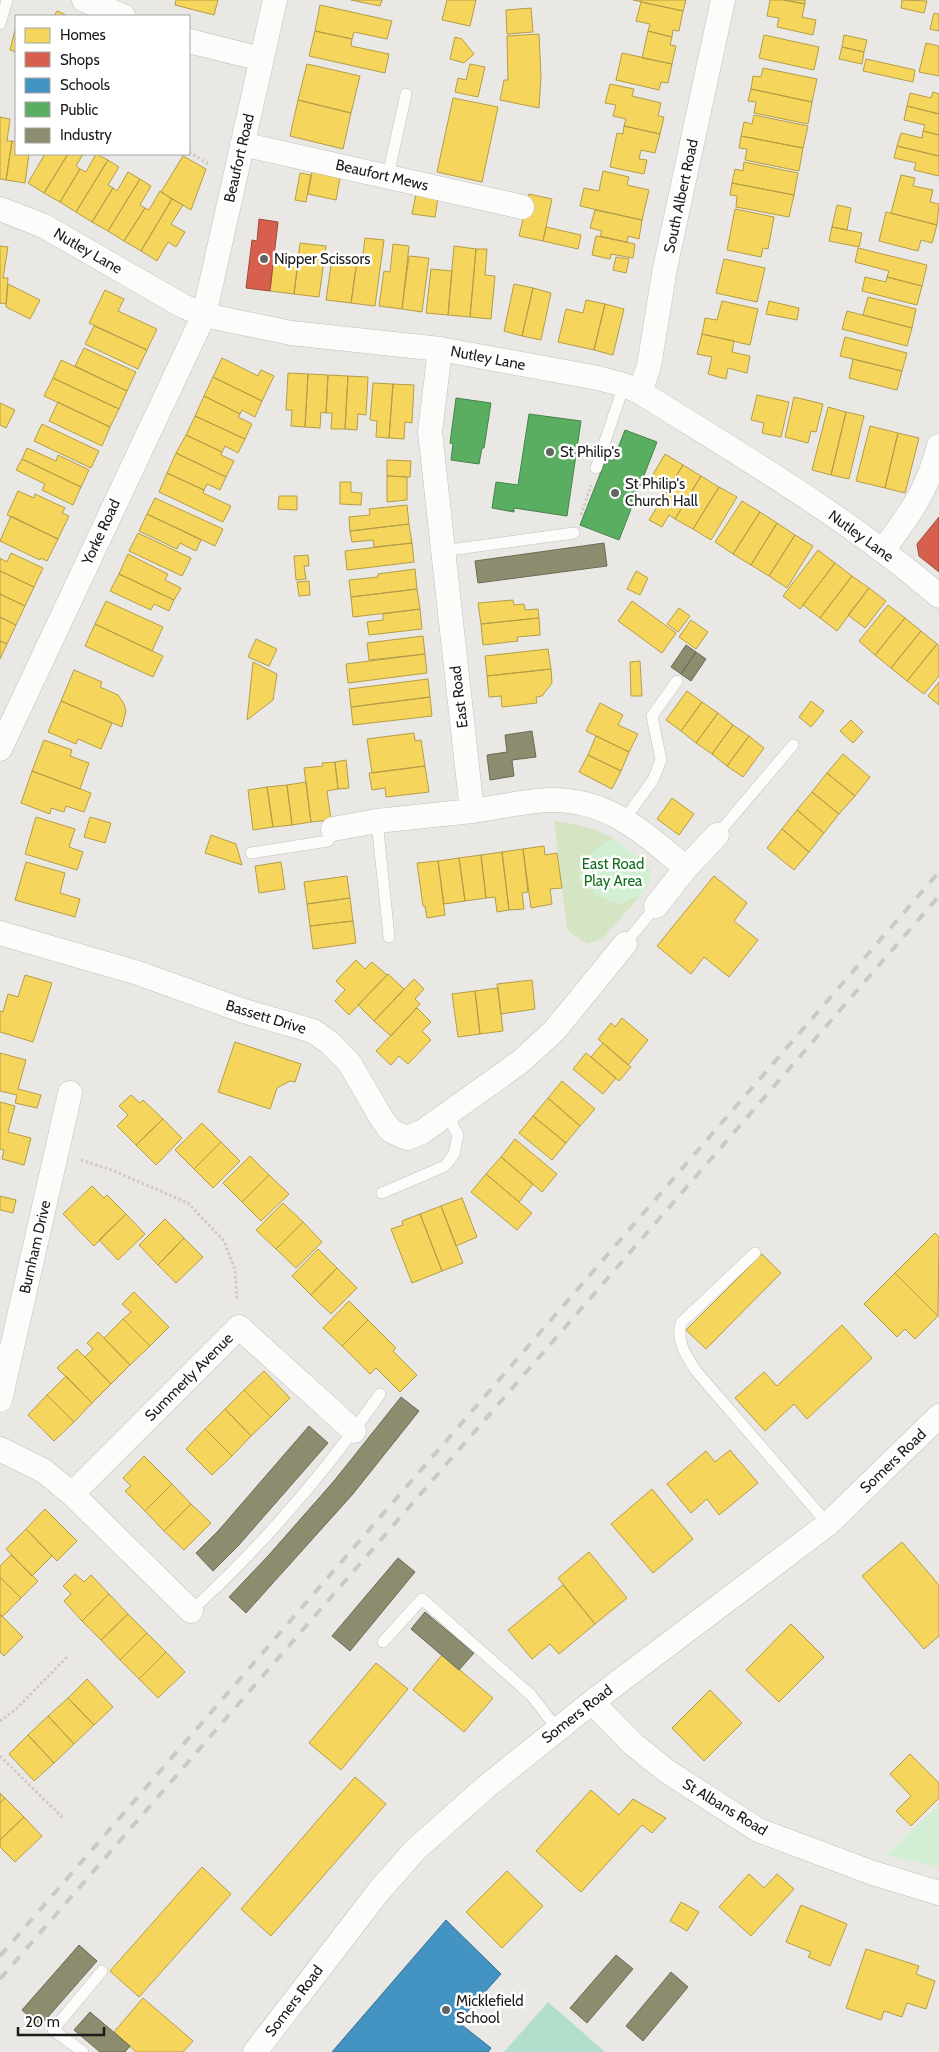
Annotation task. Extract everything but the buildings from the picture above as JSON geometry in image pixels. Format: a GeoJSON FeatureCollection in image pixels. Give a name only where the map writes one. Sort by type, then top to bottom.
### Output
{"type":"FeatureCollection","features":[{"type":"Feature","properties":{"kind":"street"},"geometry":{"type":"LineString","coordinates":[[84,0],[121,15]]}},
{"type":"Feature","properties":{"kind":"street","name":"Beaufort Road"},"geometry":{"type":"LineString","coordinates":[[195,311],[242,144],[275,0]]}},
{"type":"Feature","properties":{"kind":"street","name":"South Albert Road"},"geometry":{"type":"LineString","coordinates":[[632,388],[649,366],[665,268],[724,0]]}},
{"type":"Feature","properties":{"kind":"street"},"geometry":{"type":"LineString","coordinates":[[190,41],[261,59]]}},
{"type":"Feature","properties":{"kind":"street","name":"Beaufort Mews"},"geometry":{"type":"LineString","coordinates":[[242,144],[522,207]]}},
{"type":"Feature","properties":{"kind":"street","name":"Nutley Lane"},"geometry":{"type":"LineString","coordinates":[[0,208],[44,226],[195,311],[291,333],[440,349],[598,378],[632,388],[838,518],[883,550],[939,596]]}},
{"type":"Feature","properties":{"kind":"street","name":"Yorke Road"},"geometry":{"type":"LineString","coordinates":[[1,745],[195,311]]}},
{"type":"Feature","properties":{"kind":"street","name":"East Road"},"geometry":{"type":"LineString","coordinates":[[440,349],[430,432],[472,811]]}},
{"type":"Feature","properties":{"kind":"street"},"geometry":{"type":"LineString","coordinates":[[883,550],[915,506],[924,490],[933,470],[939,446]]}},
{"type":"Feature","properties":{"kind":"street"},"geometry":{"type":"LineString","coordinates":[[333,829],[552,800],[578,803],[610,811],[637,827],[686,868]]}},
{"type":"Feature","properties":{"kind":"street"},"geometry":{"type":"LineString","coordinates":[[656,906],[686,868],[717,835]]}},
{"type":"Feature","properties":{"kind":"street","name":"Bassett Drive"},"geometry":{"type":"LineString","coordinates":[[0,933],[138,973],[244,1011],[313,1031],[330,1043],[350,1064],[391,1131],[407,1138],[422,1132],[520,1062],[554,1031],[625,944]]}},
{"type":"Feature","properties":{"kind":"street","name":"Burnham Drive"},"geometry":{"type":"LineString","coordinates":[[0,1400],[70,1093]]}},
{"type":"Feature","properties":{"kind":"street","name":"Summerly Avenue"},"geometry":{"type":"LineString","coordinates":[[72,1494],[239,1327],[354,1431]]}},
{"type":"Feature","properties":{"kind":"street","name":"Somers Road"},"geometry":{"type":"LineString","coordinates":[[255,2052],[379,1892],[415,1850],[486,1787],[592,1702],[828,1524],[939,1416]]}},
{"type":"Feature","properties":{"kind":"street"},"geometry":{"type":"LineString","coordinates":[[0,1449],[44,1471],[72,1494],[191,1611]]}},
{"type":"Feature","properties":{"kind":"street","name":"St Albans Road"},"geometry":{"type":"LineString","coordinates":[[592,1702],[633,1744],[668,1772],[758,1830],[873,1873],[939,1892]]}},
{"type":"Feature","properties":{"kind":"lane"},"geometry":{"type":"LineString","coordinates":[[0,24],[6,0]]}},
{"type":"Feature","properties":{"kind":"lane"},"geometry":{"type":"LineString","coordinates":[[388,176],[406,94]]}},
{"type":"Feature","properties":{"kind":"lane"},"geometry":{"type":"LineString","coordinates":[[596,468],[632,388]]}},
{"type":"Feature","properties":{"kind":"lane"},"geometry":{"type":"LineString","coordinates":[[442,551],[574,533]]}},
{"type":"Feature","properties":{"kind":"lane"},"geometry":{"type":"LineString","coordinates":[[624,820],[653,780],[661,760],[652,716],[676,681]]}},
{"type":"Feature","properties":{"kind":"lane"},"geometry":{"type":"LineString","coordinates":[[717,835],[793,745]]}},
{"type":"Feature","properties":{"kind":"lane"},"geometry":{"type":"LineString","coordinates":[[377,822],[389,937]]}},
{"type":"Feature","properties":{"kind":"lane"},"geometry":{"type":"LineString","coordinates":[[251,853],[328,841],[333,829]]}},
{"type":"Feature","properties":{"kind":"lane"},"geometry":{"type":"LineString","coordinates":[[625,944],[656,906]]}},
{"type":"Feature","properties":{"kind":"lane"},"geometry":{"type":"LineString","coordinates":[[382,1193],[445,1166],[454,1154],[458,1135],[447,1115]]}},
{"type":"Feature","properties":{"kind":"lane"},"geometry":{"type":"LineString","coordinates":[[754,1253],[681,1323],[679,1330],[681,1347],[696,1371],[828,1524]]}},
{"type":"Feature","properties":{"kind":"lane"},"geometry":{"type":"LineString","coordinates":[[191,1611],[219,1586],[286,1516],[354,1431],[380,1394]]}},
{"type":"Feature","properties":{"kind":"lane"},"geometry":{"type":"LineString","coordinates":[[383,1642],[422,1599],[531,1695],[558,1730]]}},
{"type":"Feature","properties":{"kind":"lane"},"geometry":{"type":"LineString","coordinates":[[83,2052],[53,2030],[102,1971]]}},
{"type":"Feature","properties":{"kind":"path"},"geometry":{"type":"LineString","coordinates":[[574,533],[596,468]]}},
{"type":"Feature","properties":{"kind":"path"},"geometry":{"type":"LineString","coordinates":[[57,1152],[110,1169],[188,1203],[224,1241],[235,1270],[239,1327]]}},
{"type":"Feature","properties":{"kind":"path"},"geometry":{"type":"LineString","coordinates":[[0,1720],[14,1710],[67,1657]]}},
{"type":"Feature","properties":{"kind":"path"},"geometry":{"type":"LineString","coordinates":[[0,1756],[64,1818]]}},
{"type":"Feature","properties":{"kind":"green space"},"geometry":{"type":"Polygon","coordinates":[[[554,821],[592,829],[613,838],[586,857],[619,904],[641,895],[602,939],[587,944],[567,930],[554,821]]]}},
{"type":"Feature","properties":{"kind":"green space","name":"East Road Play Area"},"geometry":{"type":"Polygon","coordinates":[[[613,838],[645,862],[652,872],[647,886],[641,894],[619,904],[597,896],[578,879],[586,857],[613,838]]]}},
{"type":"Feature","properties":{"kind":"green space"},"geometry":{"type":"Polygon","coordinates":[[[939,1805],[939,1867],[886,1855],[939,1805]]]}},
{"type":"Feature","properties":{"kind":"green space"},"geometry":{"type":"Polygon","coordinates":[[[548,2002],[605,2052],[504,2052],[548,2002]]]}},
{"type":"Feature","properties":{"kind":"railway"},"geometry":{"type":"LineString","coordinates":[[0,1956],[939,872]]}},
{"type":"Feature","properties":{"kind":"railway"},"geometry":{"type":"LineString","coordinates":[[0,1979],[939,896]]}},
{"type":"Feature","properties":{"kind":"place","name":"Nipper Scissors"},"geometry":{"type":"Point","coordinates":[264,259]}},
{"type":"Feature","properties":{"kind":"place","name":"St Philip's"},"geometry":{"type":"Point","coordinates":[550,452]}},
{"type":"Feature","properties":{"kind":"place","name":"St Philip's Church Hall"},"geometry":{"type":"Point","coordinates":[615,493]}},
{"type":"Feature","properties":{"kind":"place","name":"Micklefield School"},"geometry":{"type":"Point","coordinates":[446,2010]}}]}
